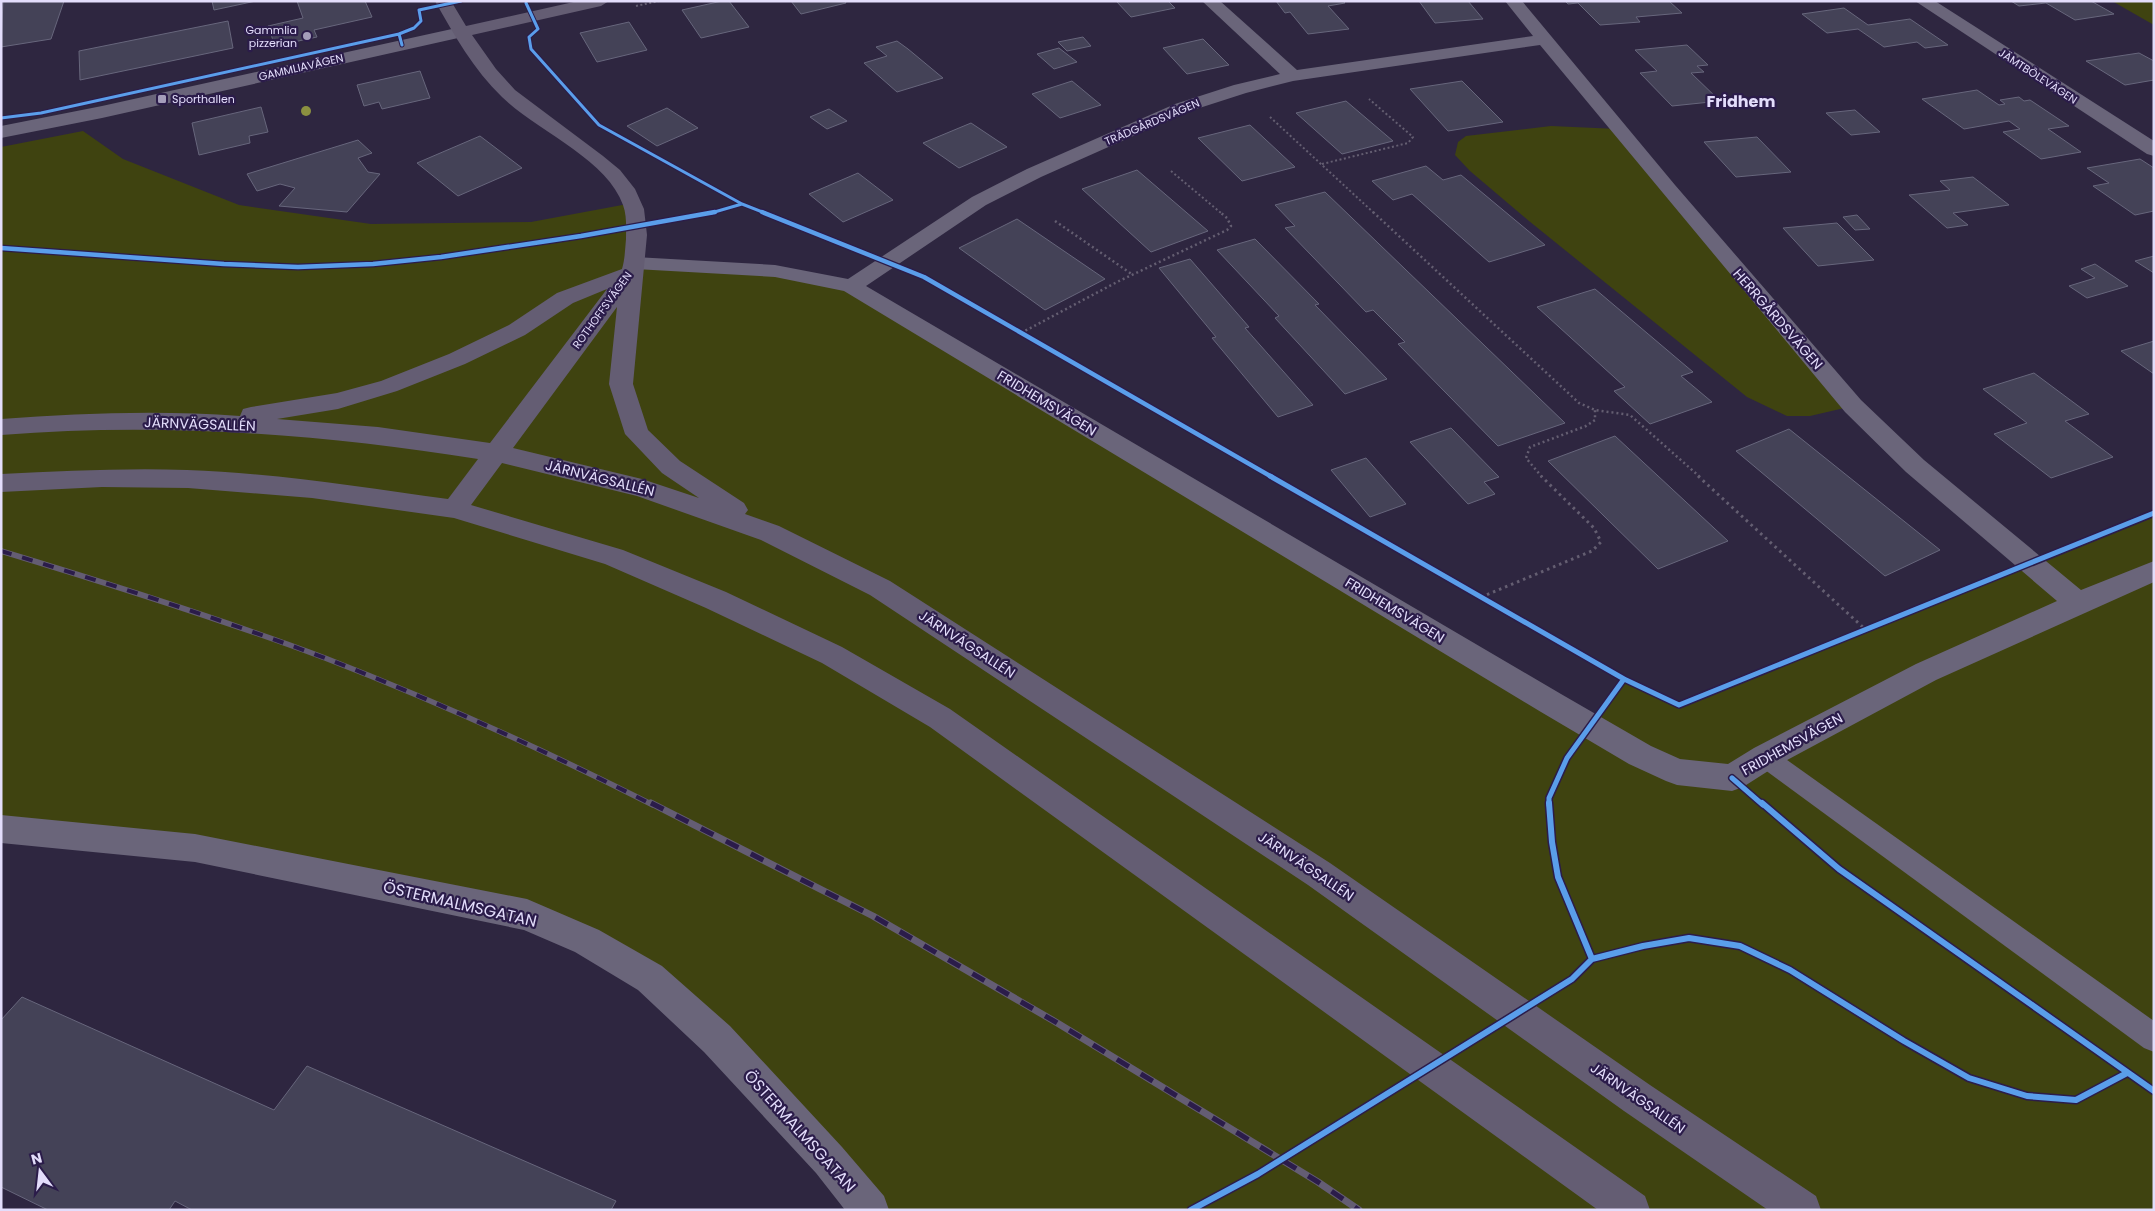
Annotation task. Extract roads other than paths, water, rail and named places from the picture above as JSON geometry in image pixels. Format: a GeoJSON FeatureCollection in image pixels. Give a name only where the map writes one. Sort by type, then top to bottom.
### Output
{"type":"FeatureCollection","features":[{"type":"Feature","properties":{"kind":"main road","name":"ROTHOFFSVÄGEN"},"geometry":{"type":"LineString","coordinates":[[443,1],[485,68],[510,96],[578,146],[616,178],[633,203],[637,226],[633,268],[454,509]]}},
{"type":"Feature","properties":{"kind":"main road","name":"GAMMLIAVÄGEN"},"geometry":{"type":"LineString","coordinates":[[461,32],[601,1]]}},
{"type":"Feature","properties":{"kind":"main road"},"geometry":{"type":"LineString","coordinates":[[208,422],[338,400],[389,386],[457,359],[517,330],[564,298],[633,268],[621,384],[637,434],[671,467],[770,533]]}},
{"type":"Feature","properties":{"kind":"main road","name":"JÄRNVÄGSALLÉN"},"geometry":{"type":"LineString","coordinates":[[1,426],[64,422],[208,422],[378,435],[496,452],[642,488],[770,533],[880,588],[1319,874],[1637,1098],[1802,1210]]}},
{"type":"Feature","properties":{"kind":"main road"},"geometry":{"type":"LineString","coordinates":[[1,483],[102,478],[188,479],[312,489],[454,509],[614,557],[716,600],[832,655],[932,714],[1631,1210]]}},
{"type":"Feature","properties":{"kind":"street"},"geometry":{"type":"LineString","coordinates":[[1210,1],[1292,76]]}},
{"type":"Feature","properties":{"kind":"street","name":"HERRGÅRDSVÄGEN"},"geometry":{"type":"LineString","coordinates":[[1513,1],[1668,189],[1853,406],[1914,466],[2078,603]]}},
{"type":"Feature","properties":{"kind":"street","name":"JÄMTBÖLEVÄGEN"},"geometry":{"type":"LineString","coordinates":[[1923,1],[2154,150]]}},
{"type":"Feature","properties":{"kind":"street","name":"GAMMLIAVÄGEN"},"geometry":{"type":"LineString","coordinates":[[1,132],[102,112],[461,32]]}},
{"type":"Feature","properties":{"kind":"street","name":"TRÄDGÅRDSVÄGEN"},"geometry":{"type":"LineString","coordinates":[[851,286],[889,263],[935,229],[979,201],[1034,173],[1180,108],[1240,89],[1292,76],[1545,40]]}},
{"type":"Feature","properties":{"kind":"street","name":"FRIDHEMSVÄGEN"},"geometry":{"type":"LineString","coordinates":[[633,268],[775,271],[851,286],[1640,755],[1677,772],[1732,778],[1765,757],[1926,672],[2078,603],[2154,571]]}},
{"type":"Feature","properties":{"kind":"street","name":"ÖSTERMALMSGATAN"},"geometry":{"type":"LineString","coordinates":[[1,829],[195,848],[527,915],[587,940],[650,978],[716,1039],[829,1160],[870,1210]]}},
{"type":"Feature","properties":{"kind":"lane"},"geometry":{"type":"LineString","coordinates":[[1765,757],[2154,1038]]}},
{"type":"Feature","properties":{"kind":"railway"},"geometry":{"type":"LineString","coordinates":[[1,551],[164,602],[325,658],[491,727],[653,805]]}},
{"type":"Feature","properties":{"kind":"railway"},"geometry":{"type":"LineString","coordinates":[[651,803],[873,916],[1054,1021],[1318,1182],[1359,1210]]}},
{"type":"Feature","properties":{"kind":"place","name":"Gammlia pizzerian"},"geometry":{"type":"Point","coordinates":[307,36]}},
{"type":"Feature","properties":{"kind":"place","name":"Sporthallen"},"geometry":{"type":"Point","coordinates":[162,99]}},
{"type":"Feature","properties":{"kind":"district","name":"Fridhem"},"geometry":{"type":"Point","coordinates":[1741,101]}}]}
